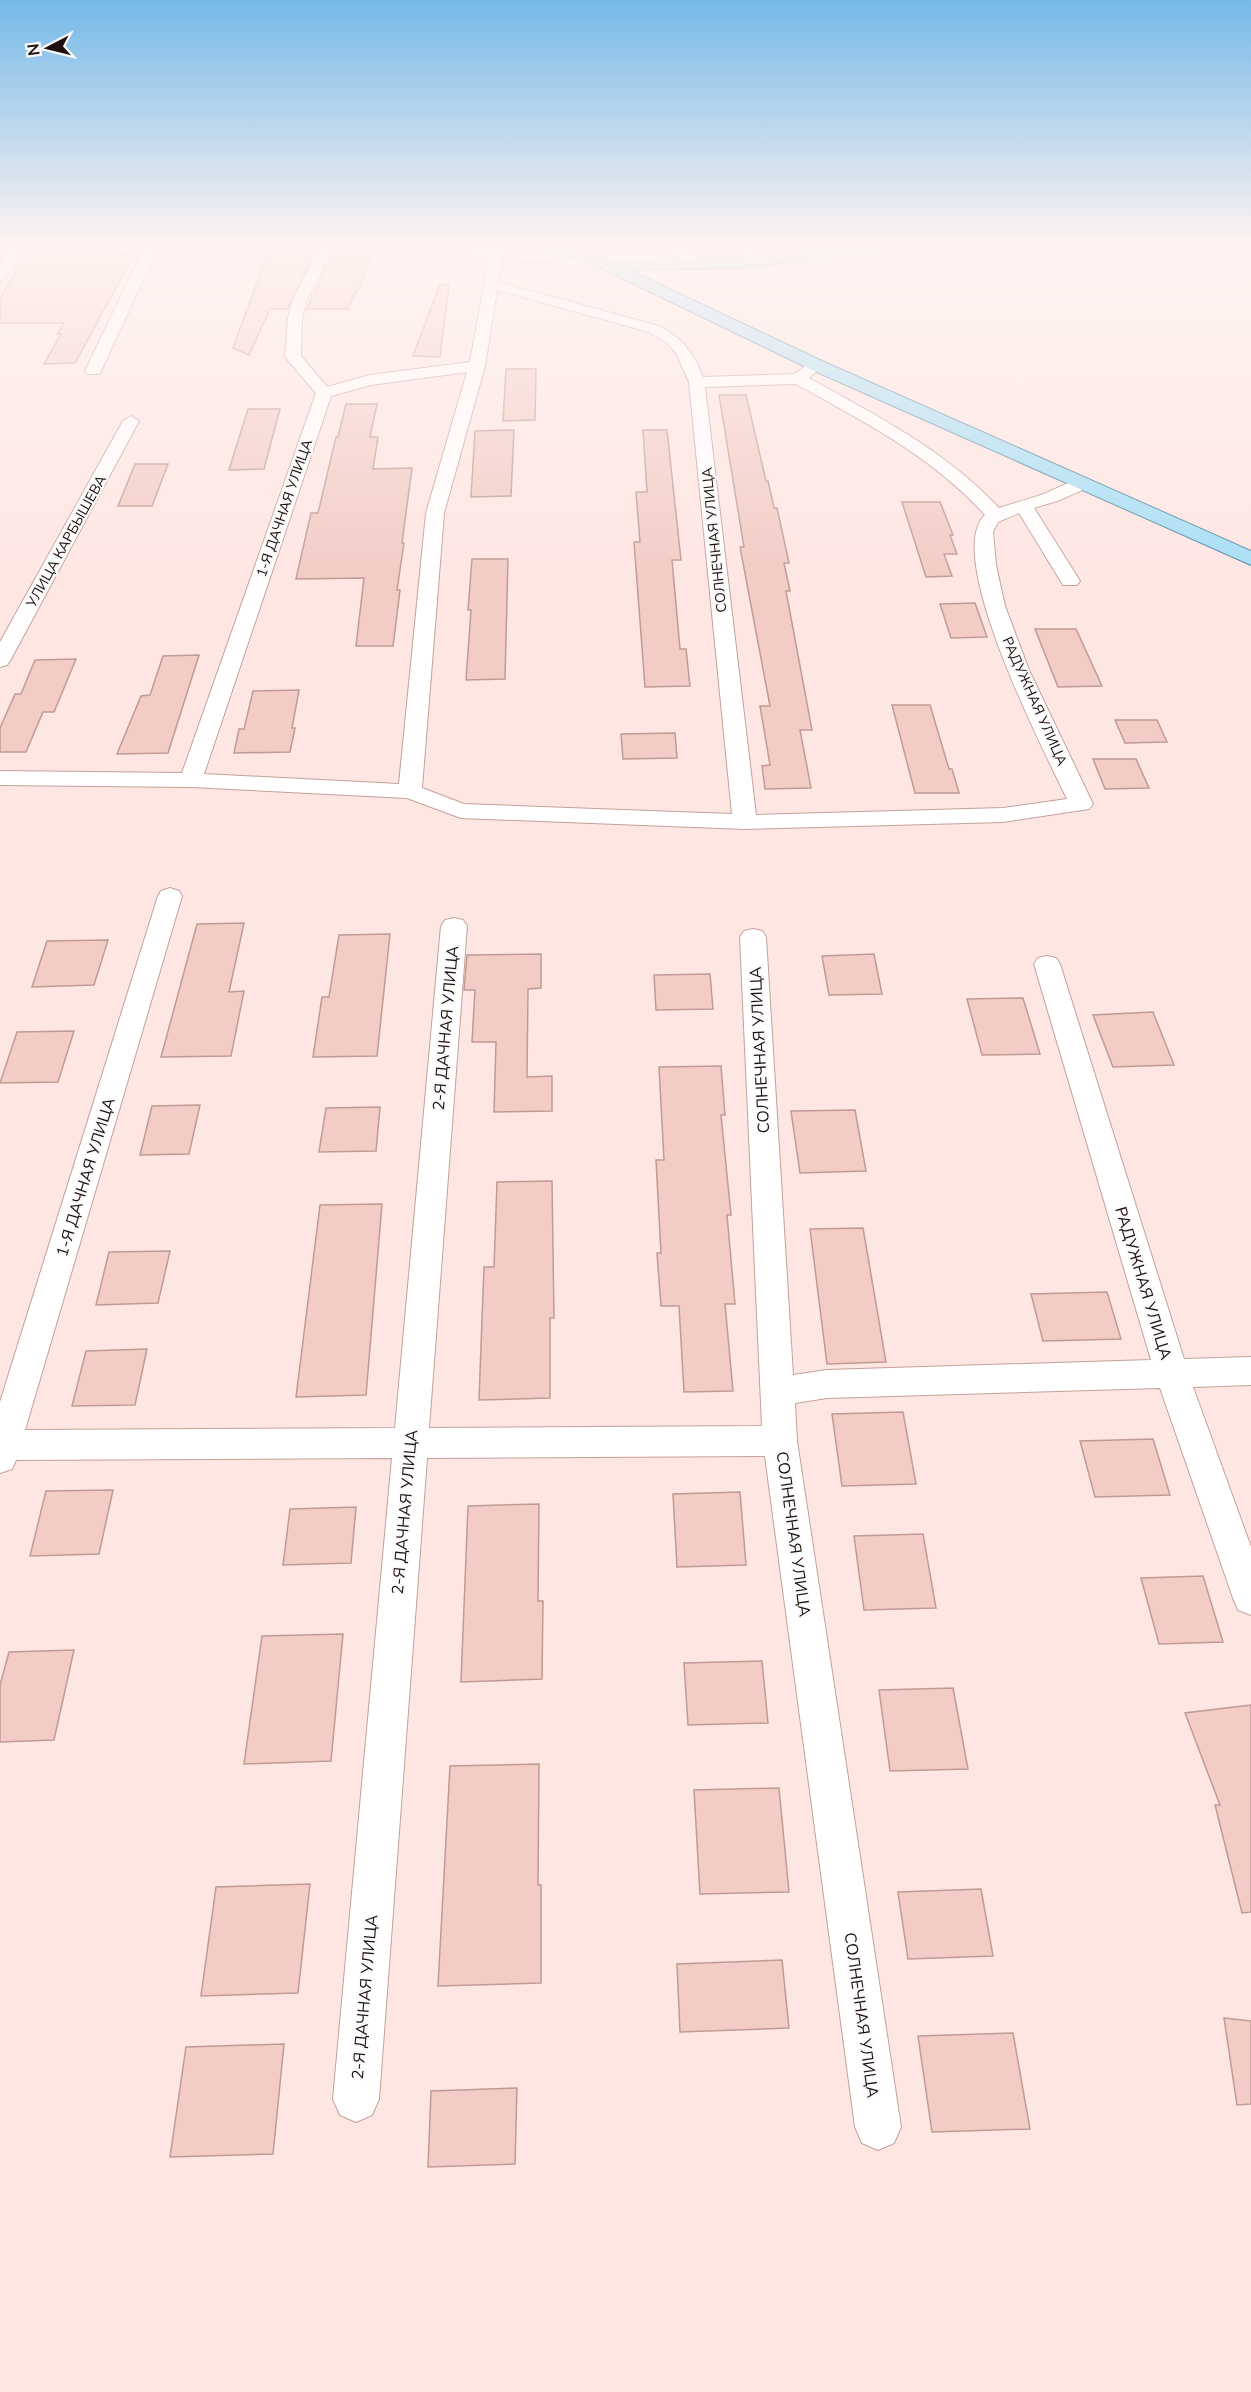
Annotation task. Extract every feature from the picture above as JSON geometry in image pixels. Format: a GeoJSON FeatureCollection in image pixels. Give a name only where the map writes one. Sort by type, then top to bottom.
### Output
{"type":"FeatureCollection","features":[{"type":"Feature","properties":{"kind":"main road"},"geometry":{"type":"LineString","coordinates":[[802,358],[1251,559]]}},
{"type":"Feature","properties":{"kind":"street"},"geometry":{"type":"LineString","coordinates":[[93,371],[99,358]]}},
{"type":"Feature","properties":{"kind":"street"},"geometry":{"type":"LineString","coordinates":[[294,358],[324,393],[370,380],[477,366]]}},
{"type":"Feature","properties":{"kind":"street"},"geometry":{"type":"LineString","coordinates":[[411,791],[435,513],[478,358]]}},
{"type":"Feature","properties":{"kind":"street","name":"СОЛНЕЧНАЯ УЛИЦА"},"geometry":{"type":"LineString","coordinates":[[689,358],[697,382],[745,822]]}},
{"type":"Feature","properties":{"kind":"street"},"geometry":{"type":"LineString","coordinates":[[799,379],[816,364]]}},
{"type":"Feature","properties":{"kind":"street"},"geometry":{"type":"LineString","coordinates":[[697,382],[799,379],[935,458],[976,492],[995,515],[1024,507],[1083,483]]}},
{"type":"Feature","properties":{"kind":"street","name":"1-Я ДАЧНАЯ УЛИЦА"},"geometry":{"type":"LineString","coordinates":[[191,780],[324,393]]}},
{"type":"Feature","properties":{"kind":"street","name":"УЛИЦА КАРБЫШЕВА"},"geometry":{"type":"LineString","coordinates":[[0,661],[131,421]]}},
{"type":"Feature","properties":{"kind":"street"},"geometry":{"type":"LineString","coordinates":[[1024,507],[1070,581]]}},
{"type":"Feature","properties":{"kind":"street","name":"РАДУЖНАЯ УЛИЦА"},"geometry":{"type":"LineString","coordinates":[[745,822],[1003,815],[1081,804],[1009,648],[990,580],[983,543],[983,531],[995,515]]}},
{"type":"Feature","properties":{"kind":"street"},"geometry":{"type":"LineString","coordinates":[[0,778],[191,780],[411,791],[461,811],[745,822]]}},
{"type":"Feature","properties":{"kind":"street","name":"1-Я ДАЧНАЯ УЛИЦА"},"geometry":{"type":"LineString","coordinates":[[1,1449],[170,896]]}},
{"type":"Feature","properties":{"kind":"street","name":"2-Я ДАЧНАЯ УЛИЦА"},"geometry":{"type":"LineString","coordinates":[[356,2099],[454,926]]}},
{"type":"Feature","properties":{"kind":"street","name":"СОЛНЕЧНАЯ УЛИЦА"},"geometry":{"type":"LineString","coordinates":[[753,937],[780,1441],[878,2127]]}},
{"type":"Feature","properties":{"kind":"street","name":"РАДУЖНАЯ УЛИЦА"},"geometry":{"type":"LineString","coordinates":[[1047,964],[1172,1374],[1251,1598]]}},
{"type":"Feature","properties":{"kind":"street"},"geometry":{"type":"LineString","coordinates":[[777,1395],[794,1389],[827,1384],[1251,1371]]}},
{"type":"Feature","properties":{"kind":"street"},"geometry":{"type":"LineString","coordinates":[[1,1449],[780,1441]]}},
{"type":"Feature","properties":{"kind":"building"},"geometry":{"type":"Polygon","coordinates":[[[48,358],[78,358],[75,363],[44,364],[48,358]]]}},
{"type":"Feature","properties":{"kind":"building"},"geometry":{"type":"Polygon","coordinates":[[[506,369],[536,369],[535,420],[503,421],[506,369]]]}},
{"type":"Feature","properties":{"kind":"building"},"geometry":{"type":"Polygon","coordinates":[[[719,395],[746,395],[766,481],[768,481],[774,508],[777,508],[789,563],[784,563],[790,591],[786,591],[812,730],[800,730],[811,788],[765,789],[762,766],[770,765],[760,706],[770,706],[740,547],[744,547],[719,395]]]}},
{"type":"Feature","properties":{"kind":"building"},"geometry":{"type":"Polygon","coordinates":[[[346,404],[377,404],[370,437],[378,437],[373,469],[412,468],[402,543],[404,543],[397,590],[400,590],[393,646],[356,646],[364,578],[296,579],[311,513],[318,513],[346,404]]]}},
{"type":"Feature","properties":{"kind":"building"},"geometry":{"type":"Polygon","coordinates":[[[248,409],[280,409],[264,469],[229,470],[248,409]]]}},
{"type":"Feature","properties":{"kind":"building"},"geometry":{"type":"Polygon","coordinates":[[[514,430],[511,496],[471,497],[475,431],[514,430]]]}},
{"type":"Feature","properties":{"kind":"building"},"geometry":{"type":"Polygon","coordinates":[[[643,430],[667,430],[681,560],[672,560],[680,649],[686,649],[690,686],[645,687],[634,542],[640,542],[636,492],[647,492],[643,430]]]}},
{"type":"Feature","properties":{"kind":"building"},"geometry":{"type":"Polygon","coordinates":[[[135,464],[168,464],[152,506],[118,506],[135,464]]]}},
{"type":"Feature","properties":{"kind":"building"},"geometry":{"type":"Polygon","coordinates":[[[902,502],[940,502],[953,535],[950,535],[957,554],[944,554],[952,576],[926,577],[902,502]]]}},
{"type":"Feature","properties":{"kind":"building"},"geometry":{"type":"Polygon","coordinates":[[[472,559],[508,559],[505,679],[466,680],[472,559]]]}},
{"type":"Feature","properties":{"kind":"building"},"geometry":{"type":"Polygon","coordinates":[[[975,603],[987,637],[951,638],[940,604],[975,603]]]}},
{"type":"Feature","properties":{"kind":"building"},"geometry":{"type":"Polygon","coordinates":[[[1035,629],[1076,629],[1102,686],[1058,687],[1035,629]]]}},
{"type":"Feature","properties":{"kind":"building"},"geometry":{"type":"Polygon","coordinates":[[[199,655],[168,753],[117,754],[141,696],[150,695],[163,656],[199,655]]]}},
{"type":"Feature","properties":{"kind":"building"},"geometry":{"type":"Polygon","coordinates":[[[76,659],[54,712],[43,712],[26,752],[0,752],[0,728],[15,694],[21,694],[35,660],[76,659]]]}},
{"type":"Feature","properties":{"kind":"building"},"geometry":{"type":"Polygon","coordinates":[[[299,690],[290,752],[234,753],[239,729],[244,729],[253,691],[299,690]]]}},
{"type":"Feature","properties":{"kind":"building"},"geometry":{"type":"Polygon","coordinates":[[[892,705],[930,705],[949,769],[952,769],[959,793],[915,793],[892,705]]]}},
{"type":"Feature","properties":{"kind":"building"},"geometry":{"type":"Polygon","coordinates":[[[1115,720],[1157,720],[1167,742],[1125,743],[1115,720]]]}},
{"type":"Feature","properties":{"kind":"building"},"geometry":{"type":"Polygon","coordinates":[[[675,733],[677,758],[623,759],[621,734],[675,733]]]}},
{"type":"Feature","properties":{"kind":"building"},"geometry":{"type":"Polygon","coordinates":[[[1093,759],[1136,759],[1149,788],[1105,789],[1093,759]]]}},
{"type":"Feature","properties":{"kind":"building"},"geometry":{"type":"Polygon","coordinates":[[[244,923],[229,992],[244,991],[231,1056],[161,1057],[197,924],[244,923]]]}},
{"type":"Feature","properties":{"kind":"building"},"geometry":{"type":"Polygon","coordinates":[[[390,934],[377,1056],[313,1057],[322,997],[329,997],[339,935],[390,934]]]}},
{"type":"Feature","properties":{"kind":"building"},"geometry":{"type":"Polygon","coordinates":[[[108,940],[94,985],[32,987],[47,941],[108,940]]]}},
{"type":"Feature","properties":{"kind":"building"},"geometry":{"type":"Polygon","coordinates":[[[541,954],[541,988],[528,989],[527,1077],[552,1076],[552,1111],[494,1112],[496,1042],[472,1042],[475,990],[464,990],[467,955],[541,954]]]}},
{"type":"Feature","properties":{"kind":"building"},"geometry":{"type":"Polygon","coordinates":[[[874,954],[882,994],[829,995],[822,956],[874,954]]]}},
{"type":"Feature","properties":{"kind":"building"},"geometry":{"type":"Polygon","coordinates":[[[710,974],[713,1009],[656,1010],[654,975],[710,974]]]}},
{"type":"Feature","properties":{"kind":"building"},"geometry":{"type":"Polygon","coordinates":[[[1023,998],[1040,1054],[982,1055],[967,999],[1023,998]]]}},
{"type":"Feature","properties":{"kind":"building"},"geometry":{"type":"Polygon","coordinates":[[[1153,1012],[1174,1065],[1113,1067],[1093,1015],[1153,1012]]]}},
{"type":"Feature","properties":{"kind":"building"},"geometry":{"type":"Polygon","coordinates":[[[74,1031],[58,1082],[0,1083],[17,1032],[74,1031]]]}},
{"type":"Feature","properties":{"kind":"building"},"geometry":{"type":"Polygon","coordinates":[[[721,1066],[725,1115],[721,1115],[731,1215],[727,1215],[735,1304],[725,1304],[733,1391],[684,1392],[679,1306],[661,1306],[657,1253],[661,1253],[656,1160],[664,1160],[659,1067],[721,1066]]]}},
{"type":"Feature","properties":{"kind":"building"},"geometry":{"type":"Polygon","coordinates":[[[200,1105],[189,1154],[140,1155],[152,1106],[200,1105]]]}},
{"type":"Feature","properties":{"kind":"building"},"geometry":{"type":"Polygon","coordinates":[[[380,1107],[376,1151],[319,1152],[326,1108],[380,1107]]]}},
{"type":"Feature","properties":{"kind":"building"},"geometry":{"type":"Polygon","coordinates":[[[855,1110],[866,1171],[800,1173],[791,1111],[855,1110]]]}},
{"type":"Feature","properties":{"kind":"building"},"geometry":{"type":"Polygon","coordinates":[[[552,1181],[554,1318],[550,1318],[550,1398],[479,1400],[484,1267],[494,1267],[497,1182],[552,1181]]]}},
{"type":"Feature","properties":{"kind":"building"},"geometry":{"type":"Polygon","coordinates":[[[382,1204],[366,1395],[296,1397],[320,1205],[382,1204]]]}},
{"type":"Feature","properties":{"kind":"building"},"geometry":{"type":"Polygon","coordinates":[[[863,1228],[886,1362],[827,1364],[810,1229],[863,1228]]]}},
{"type":"Feature","properties":{"kind":"building"},"geometry":{"type":"Polygon","coordinates":[[[170,1251],[158,1303],[96,1305],[109,1252],[170,1251]]]}},
{"type":"Feature","properties":{"kind":"building"},"geometry":{"type":"Polygon","coordinates":[[[1107,1292],[1121,1339],[1043,1341],[1031,1294],[1107,1292]]]}},
{"type":"Feature","properties":{"kind":"building"},"geometry":{"type":"Polygon","coordinates":[[[147,1349],[135,1405],[72,1406],[86,1351],[147,1349]]]}},
{"type":"Feature","properties":{"kind":"building"},"geometry":{"type":"Polygon","coordinates":[[[903,1412],[916,1484],[842,1486],[832,1414],[903,1412]]]}},
{"type":"Feature","properties":{"kind":"building"},"geometry":{"type":"Polygon","coordinates":[[[1153,1439],[1170,1495],[1095,1497],[1080,1441],[1153,1439]]]}},
{"type":"Feature","properties":{"kind":"building"},"geometry":{"type":"Polygon","coordinates":[[[113,1490],[99,1554],[30,1556],[46,1491],[113,1490]]]}},
{"type":"Feature","properties":{"kind":"building"},"geometry":{"type":"Polygon","coordinates":[[[740,1492],[746,1565],[677,1567],[673,1494],[740,1492]]]}},
{"type":"Feature","properties":{"kind":"building"},"geometry":{"type":"Polygon","coordinates":[[[539,1504],[538,1601],[543,1601],[542,1679],[461,1682],[468,1506],[539,1504]]]}},
{"type":"Feature","properties":{"kind":"building"},"geometry":{"type":"Polygon","coordinates":[[[356,1507],[351,1563],[283,1565],[290,1509],[356,1507]]]}},
{"type":"Feature","properties":{"kind":"building"},"geometry":{"type":"Polygon","coordinates":[[[923,1534],[936,1608],[864,1610],[854,1536],[923,1534]]]}},
{"type":"Feature","properties":{"kind":"building"},"geometry":{"type":"Polygon","coordinates":[[[1203,1576],[1223,1642],[1159,1644],[1141,1578],[1203,1576]]]}},
{"type":"Feature","properties":{"kind":"building"},"geometry":{"type":"Polygon","coordinates":[[[343,1634],[331,1761],[244,1764],[262,1636],[343,1634]]]}},
{"type":"Feature","properties":{"kind":"building"},"geometry":{"type":"Polygon","coordinates":[[[74,1650],[54,1740],[0,1742],[0,1685],[9,1652],[74,1650]]]}},
{"type":"Feature","properties":{"kind":"building"},"geometry":{"type":"Polygon","coordinates":[[[762,1661],[768,1723],[688,1725],[684,1663],[762,1661]]]}},
{"type":"Feature","properties":{"kind":"building"},"geometry":{"type":"Polygon","coordinates":[[[953,1688],[968,1769],[890,1771],[879,1690],[953,1688]]]}},
{"type":"Feature","properties":{"kind":"building"},"geometry":{"type":"Polygon","coordinates":[[[1251,1705],[1251,1912],[1242,1913],[1215,1805],[1220,1805],[1185,1713],[1251,1705]]]}},
{"type":"Feature","properties":{"kind":"building"},"geometry":{"type":"Polygon","coordinates":[[[539,1764],[538,1885],[541,1885],[541,1983],[438,1986],[450,1766],[539,1764]]]}},
{"type":"Feature","properties":{"kind":"building"},"geometry":{"type":"Polygon","coordinates":[[[779,1788],[789,1892],[700,1894],[694,1790],[779,1788]]]}},
{"type":"Feature","properties":{"kind":"building"},"geometry":{"type":"Polygon","coordinates":[[[310,1884],[298,1993],[201,1996],[216,1887],[310,1884]]]}},
{"type":"Feature","properties":{"kind":"building"},"geometry":{"type":"Polygon","coordinates":[[[981,1889],[993,1956],[908,1959],[898,1892],[981,1889]]]}},
{"type":"Feature","properties":{"kind":"building"},"geometry":{"type":"Polygon","coordinates":[[[782,1960],[789,2028],[680,2032],[677,1964],[782,1960]]]}},
{"type":"Feature","properties":{"kind":"building"},"geometry":{"type":"Polygon","coordinates":[[[1224,2018],[1251,2021],[1251,2104],[1237,2105],[1224,2018]]]}},
{"type":"Feature","properties":{"kind":"building"},"geometry":{"type":"Polygon","coordinates":[[[1013,2033],[1030,2129],[932,2132],[918,2036],[1013,2033]]]}},
{"type":"Feature","properties":{"kind":"building"},"geometry":{"type":"Polygon","coordinates":[[[284,2044],[273,2154],[170,2157],[186,2047],[284,2044]]]}},
{"type":"Feature","properties":{"kind":"building"},"geometry":{"type":"Polygon","coordinates":[[[517,2088],[515,2164],[428,2167],[431,2091],[517,2088]]]}}]}
